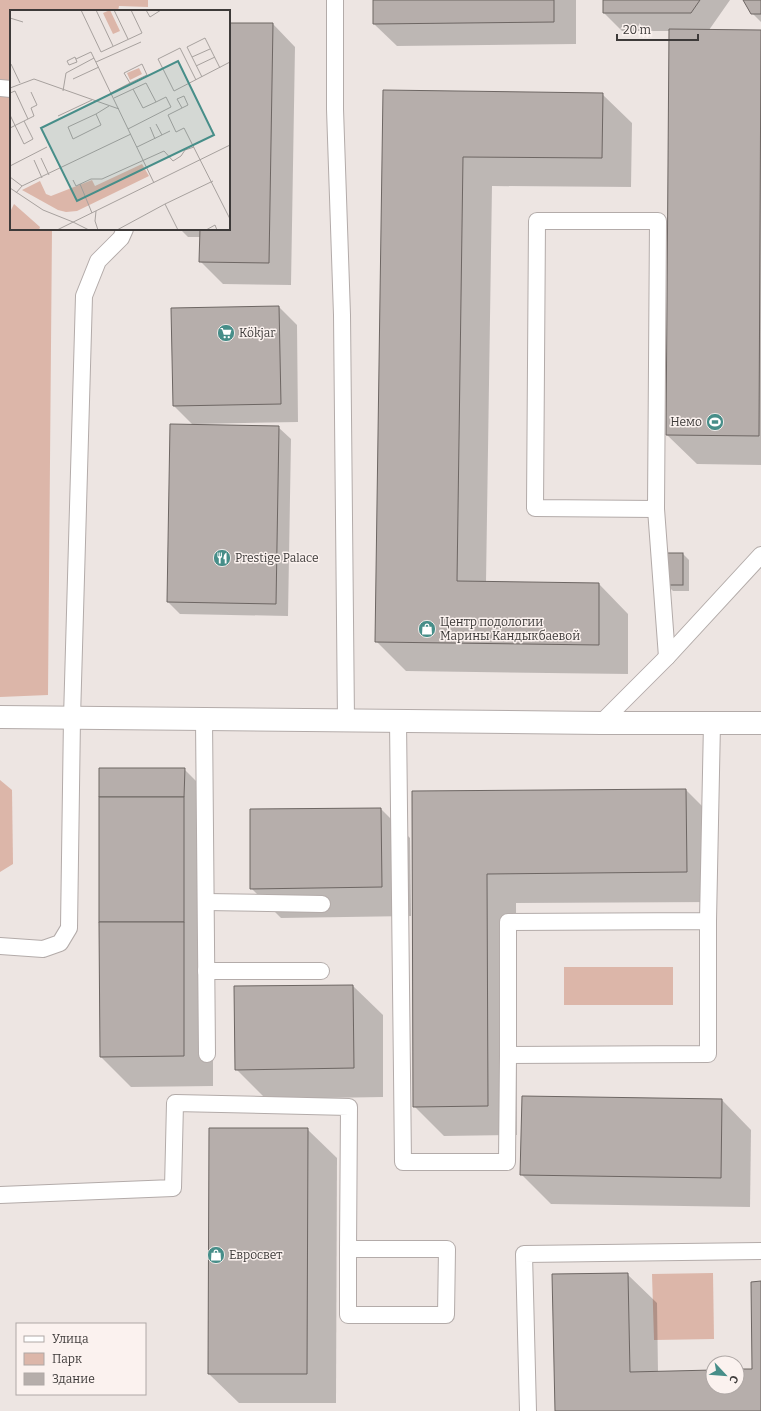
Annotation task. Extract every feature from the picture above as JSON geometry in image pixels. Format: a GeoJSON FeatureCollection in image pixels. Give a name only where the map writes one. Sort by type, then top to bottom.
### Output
{"type":"FeatureCollection","features":[{"type":"Feature","properties":{"kind":"street"},"geometry":{"type":"LineString","coordinates":[[0,717],[204,720],[761,723]]}},
{"type":"Feature","properties":{"kind":"lane"},"geometry":{"type":"LineString","coordinates":[[335,0],[335,108],[342,315],[346,721]]}},
{"type":"Feature","properties":{"kind":"lane"},"geometry":{"type":"LineString","coordinates":[[0,88],[10,89]]}},
{"type":"Feature","properties":{"kind":"lane"},"geometry":{"type":"LineString","coordinates":[[656,509],[535,508],[537,221],[658,221],[656,509],[667,657]]}},
{"type":"Feature","properties":{"kind":"lane"},"geometry":{"type":"LineString","coordinates":[[0,946],[43,949],[60,943],[68,928],[72,718],[84,296],[98,261],[121,238],[125,230]]}},
{"type":"Feature","properties":{"kind":"lane"},"geometry":{"type":"LineString","coordinates":[[601,723],[667,657],[761,555]]}},
{"type":"Feature","properties":{"kind":"lane"},"geometry":{"type":"LineString","coordinates":[[204,720],[207,1054]]}},
{"type":"Feature","properties":{"kind":"lane"},"geometry":{"type":"LineString","coordinates":[[398,721],[404,1162],[507,1162],[508,922],[708,921]]}},
{"type":"Feature","properties":{"kind":"lane"},"geometry":{"type":"LineString","coordinates":[[508,1055],[708,1054],[708,921],[712,723]]}},
{"type":"Feature","properties":{"kind":"lane"},"geometry":{"type":"LineString","coordinates":[[206,902],[322,904]]}},
{"type":"Feature","properties":{"kind":"lane"},"geometry":{"type":"LineString","coordinates":[[206,971],[321,972]]}},
{"type":"Feature","properties":{"kind":"lane"},"geometry":{"type":"LineString","coordinates":[[0,1195],[173,1188],[175,1103],[349,1107],[348,1249],[348,1315],[446,1315],[447,1249],[348,1249]]}},
{"type":"Feature","properties":{"kind":"lane"},"geometry":{"type":"LineString","coordinates":[[528,1411],[524,1254],[761,1252]]}},
{"type":"Feature","properties":{"kind":"green space"},"geometry":{"type":"Polygon","coordinates":[[[0,0],[148,0],[148,7],[119,6],[118,10],[10,10],[10,230],[52,230],[48,695],[0,697],[0,0]]]}},
{"type":"Feature","properties":{"kind":"green space"},"geometry":{"type":"Polygon","coordinates":[[[0,780],[12,790],[13,864],[0,872],[0,780]]]}},
{"type":"Feature","properties":{"kind":"green space"},"geometry":{"type":"Polygon","coordinates":[[[564,967],[673,967],[673,1005],[564,1005],[564,967]]]}},
{"type":"Feature","properties":{"kind":"green space"},"geometry":{"type":"Polygon","coordinates":[[[713,1273],[714,1339],[654,1340],[652,1274],[713,1273]]]}},
{"type":"Feature","properties":{"kind":"building"},"geometry":{"type":"Polygon","coordinates":[[[373,0],[554,0],[554,22],[373,24],[373,0]]]}},
{"type":"Feature","properties":{"kind":"building"},"geometry":{"type":"Polygon","coordinates":[[[603,0],[700,0],[691,13],[603,13],[603,0]]]}},
{"type":"Feature","properties":{"kind":"building"},"geometry":{"type":"Polygon","coordinates":[[[743,0],[761,0],[761,14],[751,14],[743,0]]]}},
{"type":"Feature","properties":{"kind":"building"},"geometry":{"type":"Polygon","coordinates":[[[230,23],[273,23],[269,263],[199,262],[200,230],[230,230],[230,23]]]}},
{"type":"Feature","properties":{"kind":"building"},"geometry":{"type":"Polygon","coordinates":[[[669,29],[761,30],[759,436],[666,435],[669,29]]]}},
{"type":"Feature","properties":{"kind":"building"},"geometry":{"type":"Polygon","coordinates":[[[383,90],[603,93],[602,158],[463,157],[457,581],[599,583],[599,645],[375,642],[383,90]]]}},
{"type":"Feature","properties":{"kind":"building","name":"Kökjar"},"geometry":{"type":"Polygon","coordinates":[[[279,306],[281,404],[173,406],[171,308],[279,306]]]}},
{"type":"Feature","properties":{"kind":"building","name":"Prestige Palace"},"geometry":{"type":"Polygon","coordinates":[[[170,424],[279,426],[276,604],[167,602],[170,424]]]}},
{"type":"Feature","properties":{"kind":"building"},"geometry":{"type":"Polygon","coordinates":[[[666,553],[683,553],[683,585],[666,585],[666,553]]]}},
{"type":"Feature","properties":{"kind":"building"},"geometry":{"type":"Polygon","coordinates":[[[99,768],[185,768],[184,797],[99,797],[99,768]]]}},
{"type":"Feature","properties":{"kind":"building"},"geometry":{"type":"Polygon","coordinates":[[[686,789],[687,872],[487,874],[488,1106],[413,1107],[412,791],[686,789]]]}},
{"type":"Feature","properties":{"kind":"building"},"geometry":{"type":"Polygon","coordinates":[[[99,797],[184,797],[184,922],[99,922],[99,797]]]}},
{"type":"Feature","properties":{"kind":"building"},"geometry":{"type":"Polygon","coordinates":[[[381,808],[382,887],[250,889],[250,809],[381,808]]]}},
{"type":"Feature","properties":{"kind":"building"},"geometry":{"type":"Polygon","coordinates":[[[99,922],[184,922],[184,1056],[100,1057],[99,922]]]}},
{"type":"Feature","properties":{"kind":"building"},"geometry":{"type":"Polygon","coordinates":[[[353,985],[354,1068],[235,1070],[234,986],[353,985]]]}},
{"type":"Feature","properties":{"kind":"building"},"geometry":{"type":"Polygon","coordinates":[[[522,1096],[722,1099],[721,1178],[520,1175],[522,1096]]]}},
{"type":"Feature","properties":{"kind":"building"},"geometry":{"type":"Polygon","coordinates":[[[209,1128],[308,1128],[307,1374],[208,1374],[209,1128]]]}},
{"type":"Feature","properties":{"kind":"building"},"geometry":{"type":"Polygon","coordinates":[[[628,1273],[630,1372],[705,1370],[705,1395],[745,1395],[745,1369],[752,1369],[751,1282],[761,1281],[761,1411],[555,1411],[552,1274],[628,1273]]]}},
{"type":"Feature","properties":{"kind":"place","name":"Kökjar"},"geometry":{"type":"Point","coordinates":[226,333]}},
{"type":"Feature","properties":{"kind":"place","name":"Немо"},"geometry":{"type":"Point","coordinates":[715,422]}},
{"type":"Feature","properties":{"kind":"place","name":"Prestige Palace"},"geometry":{"type":"Point","coordinates":[222,558]}},
{"type":"Feature","properties":{"kind":"place","name":"Центр подологии Марины Кандыкбаевой"},"geometry":{"type":"Point","coordinates":[427,629]}},
{"type":"Feature","properties":{"kind":"place","name":"Евросвет"},"geometry":{"type":"Point","coordinates":[216,1255]}}]}
